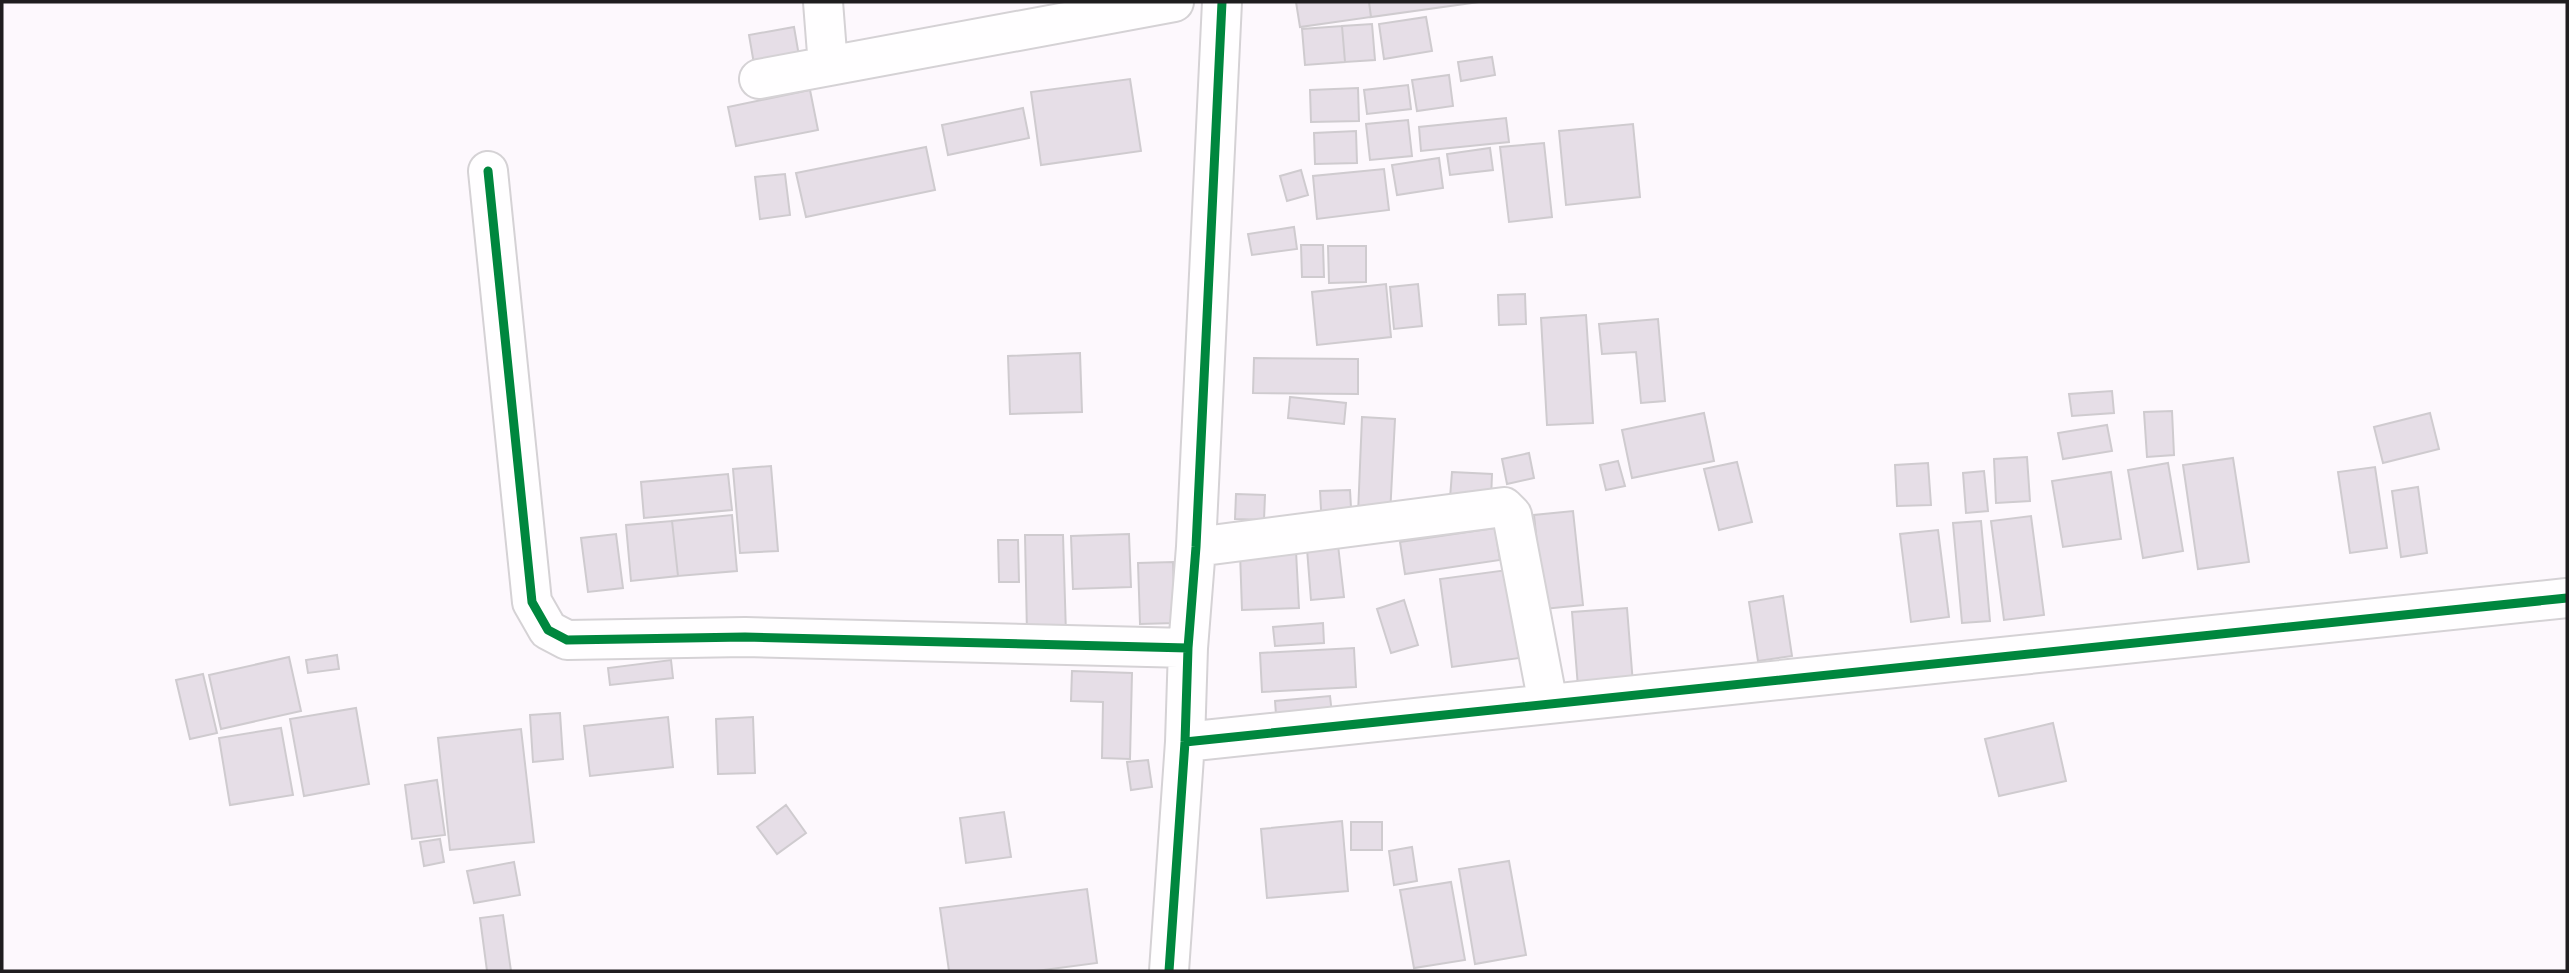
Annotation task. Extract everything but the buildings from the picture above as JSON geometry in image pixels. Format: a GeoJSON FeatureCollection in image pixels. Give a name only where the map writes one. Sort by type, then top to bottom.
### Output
{"type":"FeatureCollection","features":[{"type":"Feature","properties":{"kind":"street"},"geometry":{"type":"LineString","coordinates":[[823,2],[828,66]]}},
{"type":"Feature","properties":{"kind":"street"},"geometry":{"type":"LineString","coordinates":[[759,79],[1174,2]]}},
{"type":"Feature","properties":{"kind":"street"},"geometry":{"type":"LineString","coordinates":[[1169,971],[1196,547],[1222,2]]}},
{"type":"Feature","properties":{"kind":"street"},"geometry":{"type":"LineString","coordinates":[[488,171],[532,602],[548,630],[568,640],[745,637],[1188,648]]}},
{"type":"Feature","properties":{"kind":"street"},"geometry":{"type":"LineString","coordinates":[[1196,547],[1504,508],[1512,515],[1548,704]]}},
{"type":"Feature","properties":{"kind":"street"},"geometry":{"type":"LineString","coordinates":[[1185,742],[2567,598]]}},
{"type":"Feature","properties":{"kind":"cycle path"},"geometry":{"type":"LineString","coordinates":[[1169,971],[1196,547],[1222,2]]}},
{"type":"Feature","properties":{"kind":"cycle path"},"geometry":{"type":"LineString","coordinates":[[488,171],[532,602],[548,630],[567,640],[745,637],[1188,648]]}},
{"type":"Feature","properties":{"kind":"cycle path"},"geometry":{"type":"LineString","coordinates":[[1185,742],[2567,598]]}}]}
